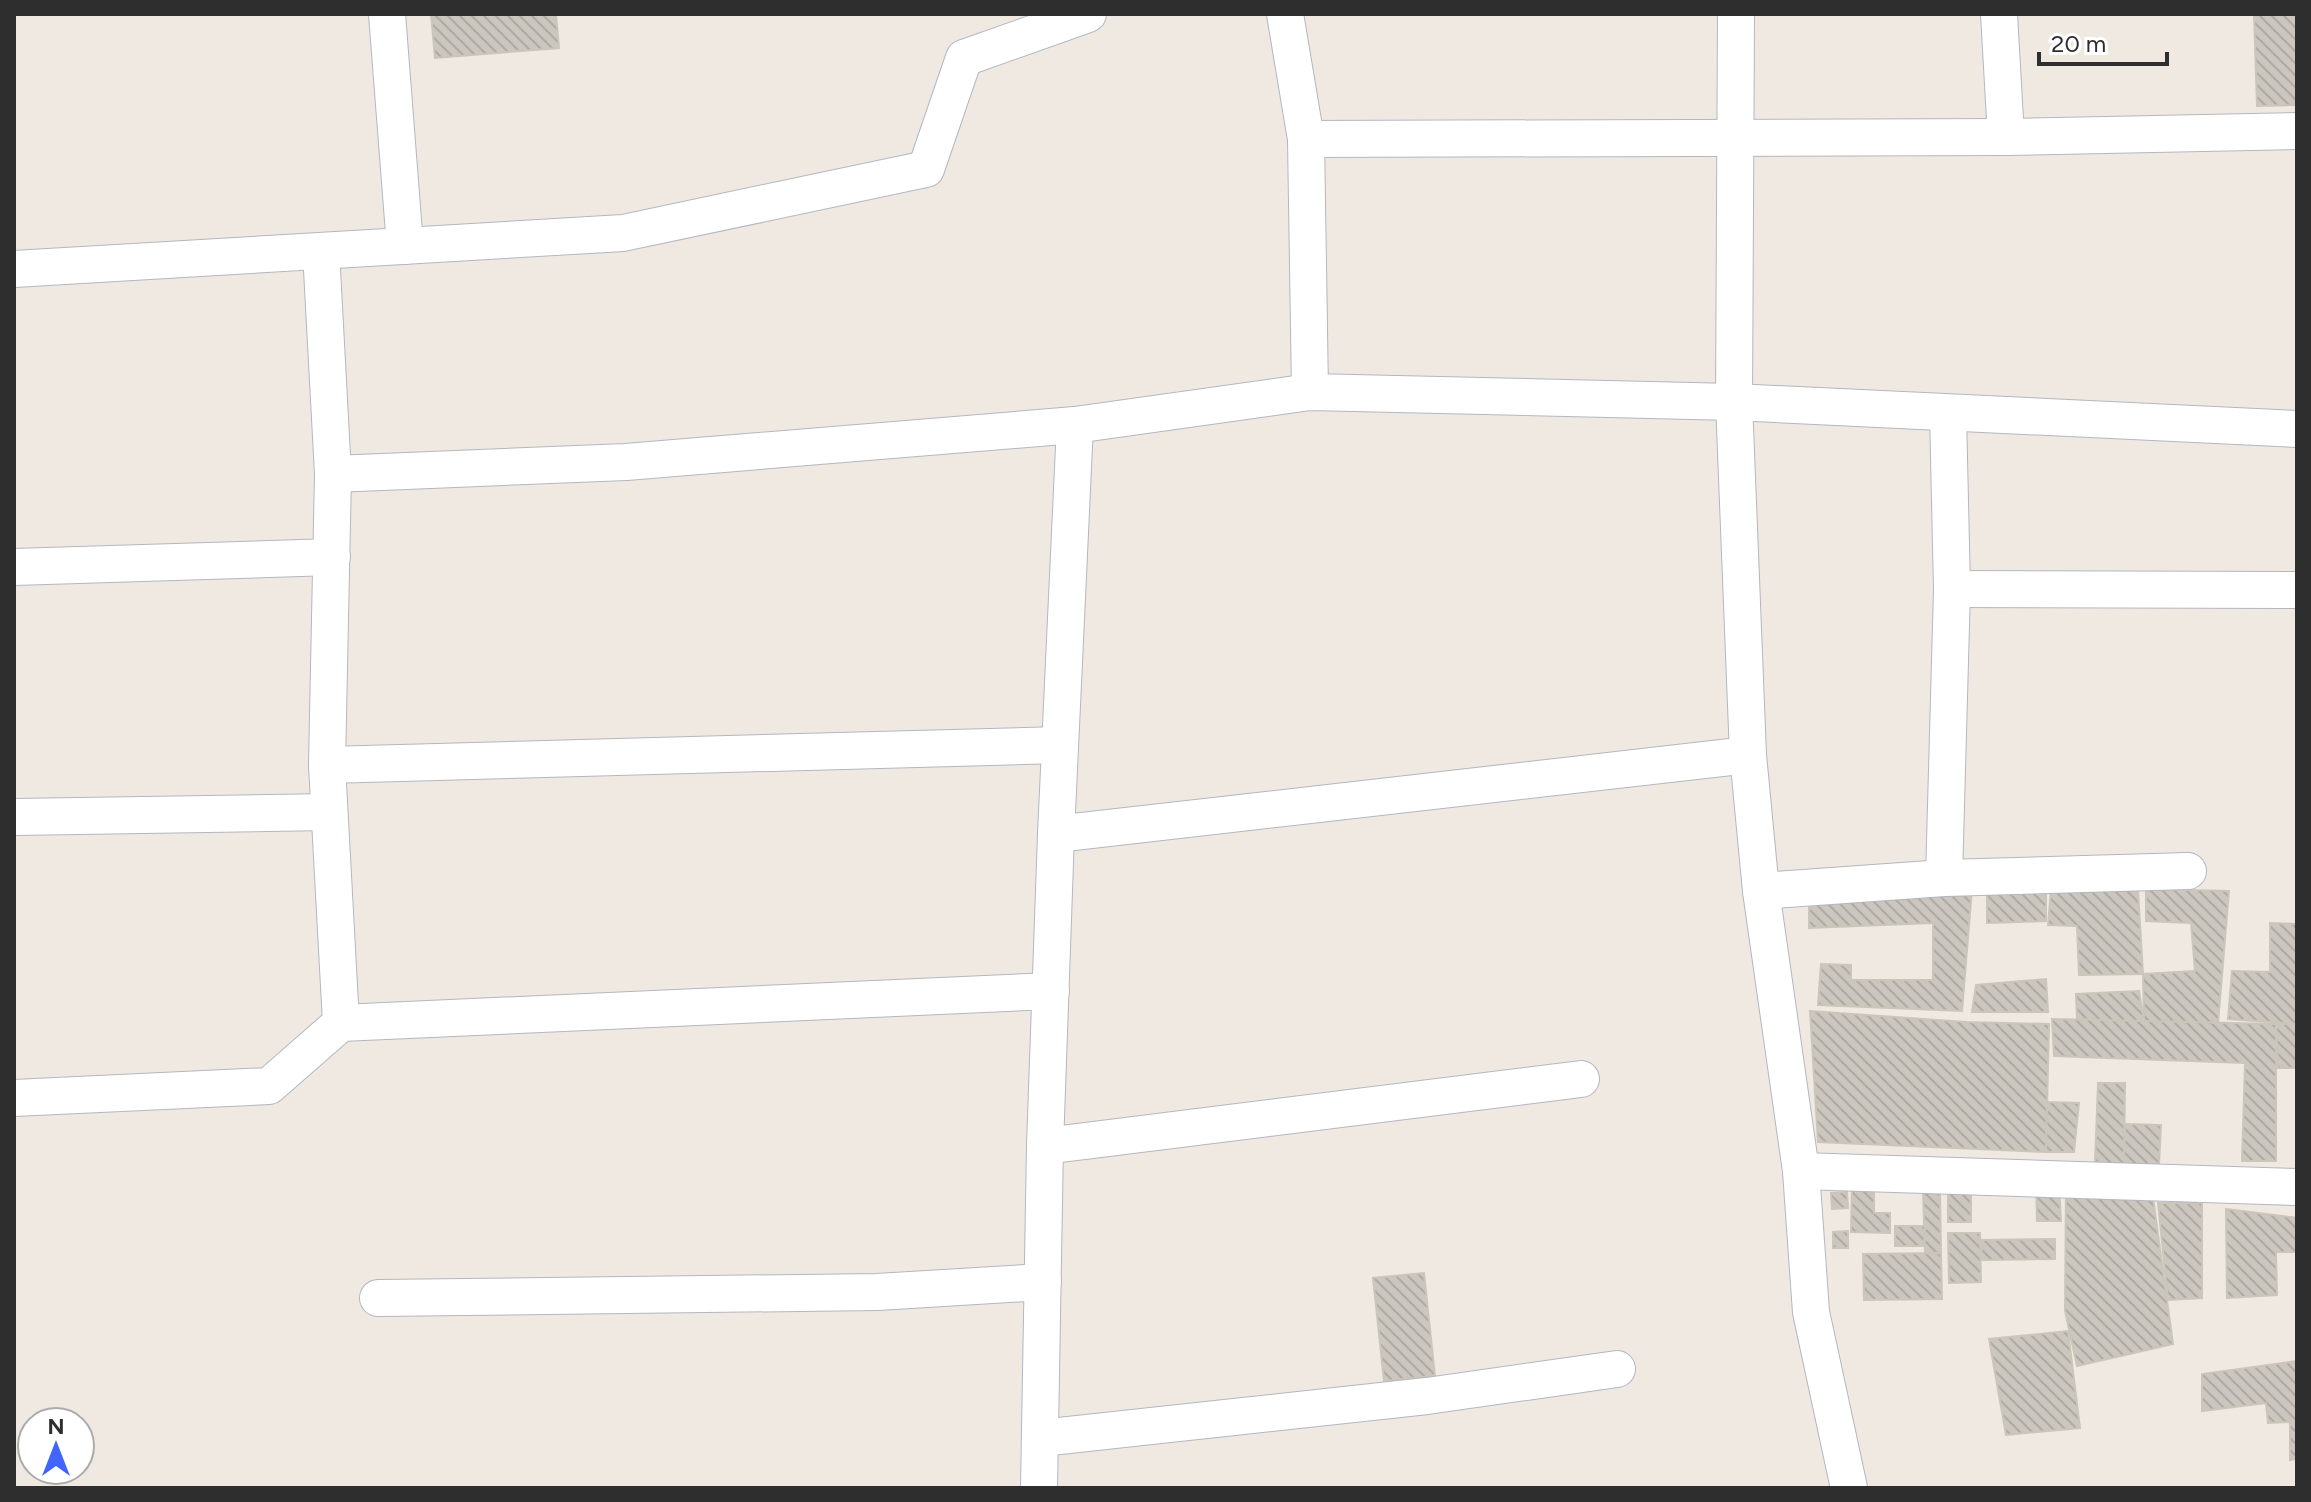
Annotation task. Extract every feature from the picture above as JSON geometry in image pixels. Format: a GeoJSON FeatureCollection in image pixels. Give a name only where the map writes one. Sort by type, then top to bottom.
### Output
{"type":"FeatureCollection","features":[{"type":"Feature","properties":{"kind":"street"},"geometry":{"type":"LineString","coordinates":[[387,14],[405,246]]}},
{"type":"Feature","properties":{"kind":"street"},"geometry":{"type":"LineString","coordinates":[[14,269],[623,233],[926,169],[964,58],[1088,14]]}},
{"type":"Feature","properties":{"kind":"street"},"geometry":{"type":"LineString","coordinates":[[1285,14],[1306,139],[1310,392]]}},
{"type":"Feature","properties":{"kind":"street"},"geometry":{"type":"LineString","coordinates":[[1736,14],[1734,402],[1748,755],[1761,891],[1801,1171],[1811,1312],[1849,1488]]}},
{"type":"Feature","properties":{"kind":"street"},"geometry":{"type":"LineString","coordinates":[[1999,14],[2006,137]]}},
{"type":"Feature","properties":{"kind":"street"},"geometry":{"type":"LineString","coordinates":[[1306,139],[2006,137],[2297,131]]}},
{"type":"Feature","properties":{"kind":"street"},"geometry":{"type":"LineString","coordinates":[[321,251],[333,474],[327,765],[341,1023]]}},
{"type":"Feature","properties":{"kind":"street"},"geometry":{"type":"LineString","coordinates":[[333,474],[626,462],[1075,425],[1310,392],[1734,402],[2297,429]]}},
{"type":"Feature","properties":{"kind":"street"},"geometry":{"type":"LineString","coordinates":[[1944,878],[1952,589],[1948,413]]}},
{"type":"Feature","properties":{"kind":"street"},"geometry":{"type":"LineString","coordinates":[[1039,1488],[1045,1146],[1075,425]]}},
{"type":"Feature","properties":{"kind":"street"},"geometry":{"type":"LineString","coordinates":[[14,567],[332,557]]}},
{"type":"Feature","properties":{"kind":"street"},"geometry":{"type":"LineString","coordinates":[[1952,589],[2297,590]]}},
{"type":"Feature","properties":{"kind":"street"},"geometry":{"type":"LineString","coordinates":[[327,765],[1060,745]]}},
{"type":"Feature","properties":{"kind":"street"},"geometry":{"type":"LineString","coordinates":[[1056,834],[1748,755]]}},
{"type":"Feature","properties":{"kind":"street"},"geometry":{"type":"LineString","coordinates":[[14,817],[329,812]]}},
{"type":"Feature","properties":{"kind":"street"},"geometry":{"type":"LineString","coordinates":[[1761,891],[1944,878],[2188,871]]}},
{"type":"Feature","properties":{"kind":"street"},"geometry":{"type":"LineString","coordinates":[[14,1098],[269,1086],[341,1023],[1051,991]]}},
{"type":"Feature","properties":{"kind":"street"},"geometry":{"type":"LineString","coordinates":[[1045,1146],[1581,1079]]}},
{"type":"Feature","properties":{"kind":"street"},"geometry":{"type":"LineString","coordinates":[[1801,1171],[2297,1187]]}},
{"type":"Feature","properties":{"kind":"street"},"geometry":{"type":"LineString","coordinates":[[378,1298],[877,1292],[1043,1282]]}},
{"type":"Feature","properties":{"kind":"street"},"geometry":{"type":"LineString","coordinates":[[1041,1438],[1427,1396],[1617,1369]]}},
{"type":"Feature","properties":{"kind":"building"},"geometry":{"type":"Polygon","coordinates":[[[431,14],[556,14],[559,48],[435,58],[431,14]]]}},
{"type":"Feature","properties":{"kind":"building"},"geometry":{"type":"Polygon","coordinates":[[[2254,14],[2297,14],[2297,105],[2257,106],[2254,14]]]}},
{"type":"Feature","properties":{"kind":"building"},"geometry":{"type":"Polygon","coordinates":[[[1987,886],[2046,887],[2046,921],[1987,923],[1987,886]]]}},
{"type":"Feature","properties":{"kind":"building"},"geometry":{"type":"Polygon","coordinates":[[[1972,889],[1962,1011],[1818,1005],[1821,964],[1851,965],[1851,980],[1933,980],[1933,923],[1809,928],[1809,898],[1972,889]]]}},
{"type":"Feature","properties":{"kind":"building"},"geometry":{"type":"Polygon","coordinates":[[[2051,889],[2138,891],[2143,974],[2079,975],[2077,926],[2048,925],[2051,889]]]}},
{"type":"Feature","properties":{"kind":"building"},"geometry":{"type":"Polygon","coordinates":[[[2146,889],[2229,891],[2218,1023],[2144,1022],[2143,974],[2195,971],[2191,923],[2146,921],[2146,889]]]}},
{"type":"Feature","properties":{"kind":"building"},"geometry":{"type":"Polygon","coordinates":[[[2270,923],[2297,924],[2297,1024],[2228,1019],[2232,971],[2270,972],[2270,923]]]}},
{"type":"Feature","properties":{"kind":"building"},"geometry":{"type":"Polygon","coordinates":[[[2046,979],[2048,1012],[1972,1012],[1976,985],[2046,979]]]}},
{"type":"Feature","properties":{"kind":"building"},"geometry":{"type":"Polygon","coordinates":[[[2139,991],[2144,1022],[2077,1019],[2076,994],[2139,991]]]}},
{"type":"Feature","properties":{"kind":"building"},"geometry":{"type":"Polygon","coordinates":[[[1810,1011],[1966,1022],[2049,1024],[2046,1152],[1818,1142],[1810,1011]]]}},
{"type":"Feature","properties":{"kind":"building"},"geometry":{"type":"Polygon","coordinates":[[[2052,1019],[2276,1024],[2276,1161],[2242,1161],[2245,1063],[2054,1056],[2052,1019]]]}},
{"type":"Feature","properties":{"kind":"building"},"geometry":{"type":"Polygon","coordinates":[[[2276,1024],[2297,1024],[2297,1068],[2278,1068],[2276,1024]]]}},
{"type":"Feature","properties":{"kind":"building"},"geometry":{"type":"Polygon","coordinates":[[[2098,1083],[2125,1083],[2124,1164],[2095,1162],[2098,1083]]]}},
{"type":"Feature","properties":{"kind":"building"},"geometry":{"type":"Polygon","coordinates":[[[2047,1102],[2079,1103],[2074,1152],[2046,1152],[2047,1102]]]}},
{"type":"Feature","properties":{"kind":"building"},"geometry":{"type":"Polygon","coordinates":[[[2125,1124],[2161,1125],[2159,1164],[2124,1164],[2125,1124]]]}},
{"type":"Feature","properties":{"kind":"building"},"geometry":{"type":"Polygon","coordinates":[[[2059,1183],[2061,1221],[2037,1221],[2036,1184],[2059,1183]]]}},
{"type":"Feature","properties":{"kind":"building"},"geometry":{"type":"Polygon","coordinates":[[[1948,1187],[1971,1187],[1971,1222],[1948,1222],[1948,1187]]]}},
{"type":"Feature","properties":{"kind":"building"},"geometry":{"type":"Polygon","coordinates":[[[1852,1189],[1874,1189],[1874,1213],[1890,1213],[1890,1233],[1851,1232],[1852,1189]]]}},
{"type":"Feature","properties":{"kind":"building"},"geometry":{"type":"Polygon","coordinates":[[[1923,1191],[1940,1191],[1941,1253],[1925,1253],[1923,1191]]]}},
{"type":"Feature","properties":{"kind":"building"},"geometry":{"type":"Polygon","coordinates":[[[2066,1191],[2153,1198],[2173,1344],[2077,1366],[2065,1311],[2066,1191]]]}},
{"type":"Feature","properties":{"kind":"building"},"geometry":{"type":"Polygon","coordinates":[[[1847,1192],[1848,1208],[1832,1209],[1831,1193],[1847,1192]]]}},
{"type":"Feature","properties":{"kind":"building"},"geometry":{"type":"Polygon","coordinates":[[[2158,1203],[2202,1203],[2202,1298],[2168,1300],[2158,1203]]]}},
{"type":"Feature","properties":{"kind":"building"},"geometry":{"type":"Polygon","coordinates":[[[2226,1209],[2297,1218],[2297,1252],[2276,1252],[2277,1295],[2227,1298],[2226,1209]]]}},
{"type":"Feature","properties":{"kind":"building"},"geometry":{"type":"Polygon","coordinates":[[[1895,1226],[1925,1226],[1924,1246],[1895,1246],[1895,1226]]]}},
{"type":"Feature","properties":{"kind":"building"},"geometry":{"type":"Polygon","coordinates":[[[1848,1231],[1848,1248],[1833,1248],[1833,1232],[1848,1231]]]}},
{"type":"Feature","properties":{"kind":"building"},"geometry":{"type":"Polygon","coordinates":[[[1948,1233],[1980,1233],[1981,1282],[1949,1283],[1948,1233]]]}},
{"type":"Feature","properties":{"kind":"building"},"geometry":{"type":"Polygon","coordinates":[[[2055,1239],[2055,1259],[1982,1260],[1981,1240],[2055,1239]]]}},
{"type":"Feature","properties":{"kind":"building"},"geometry":{"type":"Polygon","coordinates":[[[1941,1253],[1942,1299],[1864,1300],[1863,1254],[1941,1253]]]}},
{"type":"Feature","properties":{"kind":"building"},"geometry":{"type":"Polygon","coordinates":[[[1424,1273],[1435,1376],[1384,1381],[1373,1278],[1424,1273]]]}},
{"type":"Feature","properties":{"kind":"building"},"geometry":{"type":"Polygon","coordinates":[[[2068,1331],[2080,1428],[2006,1435],[1989,1339],[2068,1331]]]}},
{"type":"Feature","properties":{"kind":"building"},"geometry":{"type":"Polygon","coordinates":[[[2297,1361],[2297,1459],[2290,1460],[2290,1422],[2268,1423],[2266,1403],[2202,1411],[2202,1374],[2297,1361]]]}}]}
